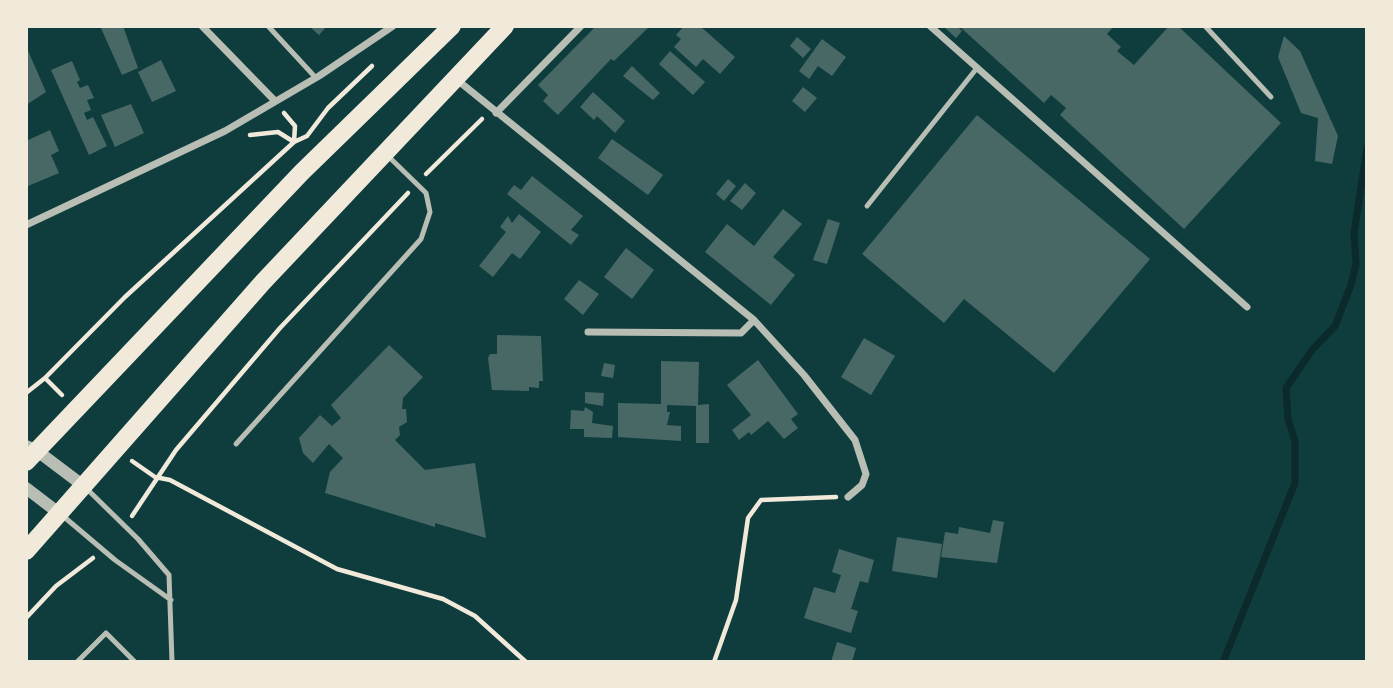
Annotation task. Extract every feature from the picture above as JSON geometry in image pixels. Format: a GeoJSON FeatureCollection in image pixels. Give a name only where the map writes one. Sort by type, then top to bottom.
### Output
{"type":"FeatureCollection","features":[{"type":"Feature","properties":{"kind":"main road"},"geometry":{"type":"LineString","coordinates":[[30,453],[302,172],[452,26]]}},
{"type":"Feature","properties":{"kind":"main road"},"geometry":{"type":"LineString","coordinates":[[26,551],[263,282],[505,26]]}},
{"type":"Feature","properties":{"kind":"street"},"geometry":{"type":"LineString","coordinates":[[202,26],[275,101]]}},
{"type":"Feature","properties":{"kind":"street"},"geometry":{"type":"LineString","coordinates":[[26,225],[225,131],[316,78],[393,26]]}},
{"type":"Feature","properties":{"kind":"street"},"geometry":{"type":"LineString","coordinates":[[496,113],[581,26]]}},
{"type":"Feature","properties":{"kind":"street"},"geometry":{"type":"LineString","coordinates":[[930,26],[1247,307]]}},
{"type":"Feature","properties":{"kind":"street"},"geometry":{"type":"LineString","coordinates":[[455,79],[754,320],[804,375],[855,440],[866,474],[862,485],[848,497]]}},
{"type":"Feature","properties":{"kind":"street"},"geometry":{"type":"LineString","coordinates":[[588,332],[741,333],[754,320]]}},
{"type":"Feature","properties":{"kind":"street"},"geometry":{"type":"LineString","coordinates":[[30,453],[85,487]]}},
{"type":"Feature","properties":{"kind":"street"},"geometry":{"type":"LineString","coordinates":[[26,488],[60,514]]}},
{"type":"Feature","properties":{"kind":"lane"},"geometry":{"type":"LineString","coordinates":[[268,26],[316,78]]}},
{"type":"Feature","properties":{"kind":"lane"},"geometry":{"type":"LineString","coordinates":[[1205,26],[1271,97]]}},
{"type":"Feature","properties":{"kind":"lane"},"geometry":{"type":"LineString","coordinates":[[867,206],[977,68]]}},
{"type":"Feature","properties":{"kind":"lane"},"geometry":{"type":"LineString","coordinates":[[236,444],[421,239],[428,225],[430,204],[426,193],[385,153]]}},
{"type":"Feature","properties":{"kind":"lane"},"geometry":{"type":"LineString","coordinates":[[85,487],[169,575],[172,600],[172,662]]}},
{"type":"Feature","properties":{"kind":"lane"},"geometry":{"type":"LineString","coordinates":[[60,514],[115,560],[172,600]]}},
{"type":"Feature","properties":{"kind":"lane"},"geometry":{"type":"LineString","coordinates":[[77,662],[106,633],[135,662]]}},
{"type":"Feature","properties":{"kind":"path"},"geometry":{"type":"LineString","coordinates":[[26,393],[45,378],[125,297],[294,142],[307,136],[328,108],[372,66]]}},
{"type":"Feature","properties":{"kind":"path"},"geometry":{"type":"LineString","coordinates":[[275,101],[295,126],[294,142]]}},
{"type":"Feature","properties":{"kind":"path"},"geometry":{"type":"LineString","coordinates":[[134,514],[155,477],[280,328],[461,135],[483,118]]}},
{"type":"Feature","properties":{"kind":"path"},"geometry":{"type":"LineString","coordinates":[[225,131],[232,144],[261,132],[278,132],[294,142]]}},
{"type":"Feature","properties":{"kind":"path"},"geometry":{"type":"LineString","coordinates":[[45,378],[58,392]]}},
{"type":"Feature","properties":{"kind":"path"},"geometry":{"type":"LineString","coordinates":[[137,465],[155,477],[170,480],[337,569],[443,599],[475,616],[526,662]]}},
{"type":"Feature","properties":{"kind":"path"},"geometry":{"type":"LineString","coordinates":[[714,662],[736,600],[748,517],[761,500],[848,497]]}},
{"type":"Feature","properties":{"kind":"path"},"geometry":{"type":"LineString","coordinates":[[26,618],[56,586],[91,561]]}},
{"type":"Feature","properties":{"kind":"building"},"geometry":{"type":"Polygon","coordinates":[[[100,26],[123,26],[138,68],[122,75],[100,26]]]}},
{"type":"Feature","properties":{"kind":"building"},"geometry":{"type":"Polygon","coordinates":[[[309,26],[327,26],[319,35],[309,26]]]}},
{"type":"Feature","properties":{"kind":"building"},"geometry":{"type":"Polygon","coordinates":[[[596,26],[650,26],[614,61],[611,59],[558,115],[543,101],[548,95],[538,85],[596,26]]]}},
{"type":"Feature","properties":{"kind":"building"},"geometry":{"type":"Polygon","coordinates":[[[684,26],[700,26],[735,57],[720,74],[703,59],[696,67],[674,47],[681,39],[676,35],[684,26]]]}},
{"type":"Feature","properties":{"kind":"building"},"geometry":{"type":"Polygon","coordinates":[[[943,26],[957,26],[962,31],[956,38],[943,26]]]}},
{"type":"Feature","properties":{"kind":"building"},"geometry":{"type":"Polygon","coordinates":[[[959,26],[1114,26],[1107,34],[1121,47],[1117,51],[1134,65],[1169,26],[1178,26],[1281,123],[1184,229],[1060,115],[1066,108],[1051,95],[1044,103],[959,26]]]}},
{"type":"Feature","properties":{"kind":"building"},"geometry":{"type":"Polygon","coordinates":[[[1284,36],[1300,51],[1338,136],[1332,164],[1315,161],[1318,118],[1301,113],[1278,57],[1284,36]]]}},
{"type":"Feature","properties":{"kind":"building"},"geometry":{"type":"Polygon","coordinates":[[[797,37],[811,49],[803,58],[790,46],[797,37]]]}},
{"type":"Feature","properties":{"kind":"building"},"geometry":{"type":"Polygon","coordinates":[[[822,39],[846,57],[832,76],[818,66],[809,79],[799,71],[822,39]]]}},
{"type":"Feature","properties":{"kind":"building"},"geometry":{"type":"Polygon","coordinates":[[[26,46],[46,92],[26,105],[26,46]]]}},
{"type":"Feature","properties":{"kind":"building"},"geometry":{"type":"Polygon","coordinates":[[[670,51],[705,82],[693,95],[659,64],[670,51]]]}},
{"type":"Feature","properties":{"kind":"building"},"geometry":{"type":"Polygon","coordinates":[[[161,60],[176,91],[152,102],[138,72],[161,60]]]}},
{"type":"Feature","properties":{"kind":"building"},"geometry":{"type":"Polygon","coordinates":[[[72,61],[80,80],[77,82],[80,88],[88,85],[94,98],[87,100],[91,110],[84,113],[87,120],[93,117],[107,146],[89,155],[51,70],[72,61]]]}},
{"type":"Feature","properties":{"kind":"building"},"geometry":{"type":"Polygon","coordinates":[[[632,66],[660,93],[653,100],[623,76],[632,66]]]}},
{"type":"Feature","properties":{"kind":"building"},"geometry":{"type":"Polygon","coordinates":[[[803,87],[817,98],[805,112],[792,101],[803,87]]]}},
{"type":"Feature","properties":{"kind":"building"},"geometry":{"type":"Polygon","coordinates":[[[593,92],[625,121],[615,133],[597,116],[594,120],[580,107],[593,92]]]}},
{"type":"Feature","properties":{"kind":"building"},"geometry":{"type":"Polygon","coordinates":[[[131,104],[144,133],[115,147],[101,115],[131,104]]]}},
{"type":"Feature","properties":{"kind":"building"},"geometry":{"type":"Polygon","coordinates":[[[977,115],[1150,259],[1054,373],[964,299],[944,323],[862,254],[977,115]]]}},
{"type":"Feature","properties":{"kind":"building"},"geometry":{"type":"Polygon","coordinates":[[[50,130],[59,151],[51,155],[59,173],[28,186],[26,141],[50,130]]]}},
{"type":"Feature","properties":{"kind":"building"},"geometry":{"type":"Polygon","coordinates":[[[612,139],[663,175],[648,195],[598,158],[612,139]]]}},
{"type":"Feature","properties":{"kind":"building"},"geometry":{"type":"Polygon","coordinates":[[[532,176],[583,216],[571,230],[579,235],[571,245],[507,194],[514,185],[521,190],[532,176]]]}},
{"type":"Feature","properties":{"kind":"building"},"geometry":{"type":"Polygon","coordinates":[[[728,179],[736,186],[724,201],[716,194],[728,179]]]}},
{"type":"Feature","properties":{"kind":"building"},"geometry":{"type":"Polygon","coordinates":[[[745,183],[756,193],[742,210],[730,201],[745,183]]]}},
{"type":"Feature","properties":{"kind":"building"},"geometry":{"type":"Polygon","coordinates":[[[783,209],[802,224],[773,257],[795,275],[771,305],[705,252],[727,224],[754,246],[783,209]]]}},
{"type":"Feature","properties":{"kind":"building"},"geometry":{"type":"Polygon","coordinates":[[[519,214],[541,232],[520,259],[512,253],[493,277],[479,266],[506,232],[500,227],[508,216],[512,223],[519,214]]]}},
{"type":"Feature","properties":{"kind":"building"},"geometry":{"type":"Polygon","coordinates":[[[828,219],[840,223],[827,264],[813,260],[828,219]]]}},
{"type":"Feature","properties":{"kind":"building"},"geometry":{"type":"Polygon","coordinates":[[[626,248],[654,270],[632,299],[604,277],[626,248]]]}},
{"type":"Feature","properties":{"kind":"building"},"geometry":{"type":"Polygon","coordinates":[[[579,280],[599,294],[583,315],[564,299],[579,280]]]}},
{"type":"Feature","properties":{"kind":"building"},"geometry":{"type":"Polygon","coordinates":[[[497,335],[541,336],[543,381],[539,381],[539,388],[529,387],[529,391],[492,390],[488,358],[490,354],[497,354],[497,335]]]}},
{"type":"Feature","properties":{"kind":"building"},"geometry":{"type":"Polygon","coordinates":[[[864,338],[895,356],[871,395],[841,377],[864,338]]]}},
{"type":"Feature","properties":{"kind":"building"},"geometry":{"type":"Polygon","coordinates":[[[389,345],[423,377],[403,398],[402,409],[406,409],[407,422],[399,427],[400,435],[395,440],[425,470],[475,463],[486,538],[435,523],[435,527],[325,493],[330,472],[343,458],[329,444],[313,463],[303,453],[299,438],[320,415],[332,426],[341,418],[331,405],[389,345]]]}},
{"type":"Feature","properties":{"kind":"building"},"geometry":{"type":"Polygon","coordinates":[[[758,360],[798,414],[791,419],[798,428],[784,439],[768,421],[751,435],[749,432],[739,440],[732,430],[751,415],[727,385],[758,360]]]}},
{"type":"Feature","properties":{"kind":"building"},"geometry":{"type":"Polygon","coordinates":[[[661,361],[699,362],[698,405],[709,404],[709,443],[696,443],[696,406],[667,405],[667,412],[670,412],[667,425],[681,426],[681,441],[618,437],[618,403],[661,404],[661,361]]]}},
{"type":"Feature","properties":{"kind":"building"},"geometry":{"type":"Polygon","coordinates":[[[604,363],[615,365],[613,378],[601,376],[604,363]]]}},
{"type":"Feature","properties":{"kind":"building"},"geometry":{"type":"Polygon","coordinates":[[[585,392],[604,393],[603,406],[585,403],[585,392]]]}},
{"type":"Feature","properties":{"kind":"building"},"geometry":{"type":"Polygon","coordinates":[[[585,407],[593,412],[592,423],[613,426],[612,438],[584,437],[584,429],[570,429],[571,410],[584,411],[585,407]]]}},
{"type":"Feature","properties":{"kind":"building"},"geometry":{"type":"Polygon","coordinates":[[[993,520],[1004,522],[997,563],[941,557],[945,532],[958,534],[959,527],[990,533],[993,520]]]}},
{"type":"Feature","properties":{"kind":"building"},"geometry":{"type":"Polygon","coordinates":[[[897,537],[942,544],[937,578],[892,571],[897,537]]]}},
{"type":"Feature","properties":{"kind":"building"},"geometry":{"type":"Polygon","coordinates":[[[839,549],[874,560],[868,583],[860,581],[851,609],[858,611],[851,633],[804,618],[814,587],[835,593],[841,575],[832,572],[839,549]]]}},
{"type":"Feature","properties":{"kind":"building"},"geometry":{"type":"Polygon","coordinates":[[[837,642],[856,648],[852,662],[831,662],[837,642]]]}},
{"type":"Feature","properties":{"kind":"waterway"},"geometry":{"type":"LineString","coordinates":[[1223,662],[1295,483],[1295,441],[1288,419],[1286,388],[1312,350],[1335,326],[1351,285],[1356,264],[1354,233],[1367,148]]}}]}
